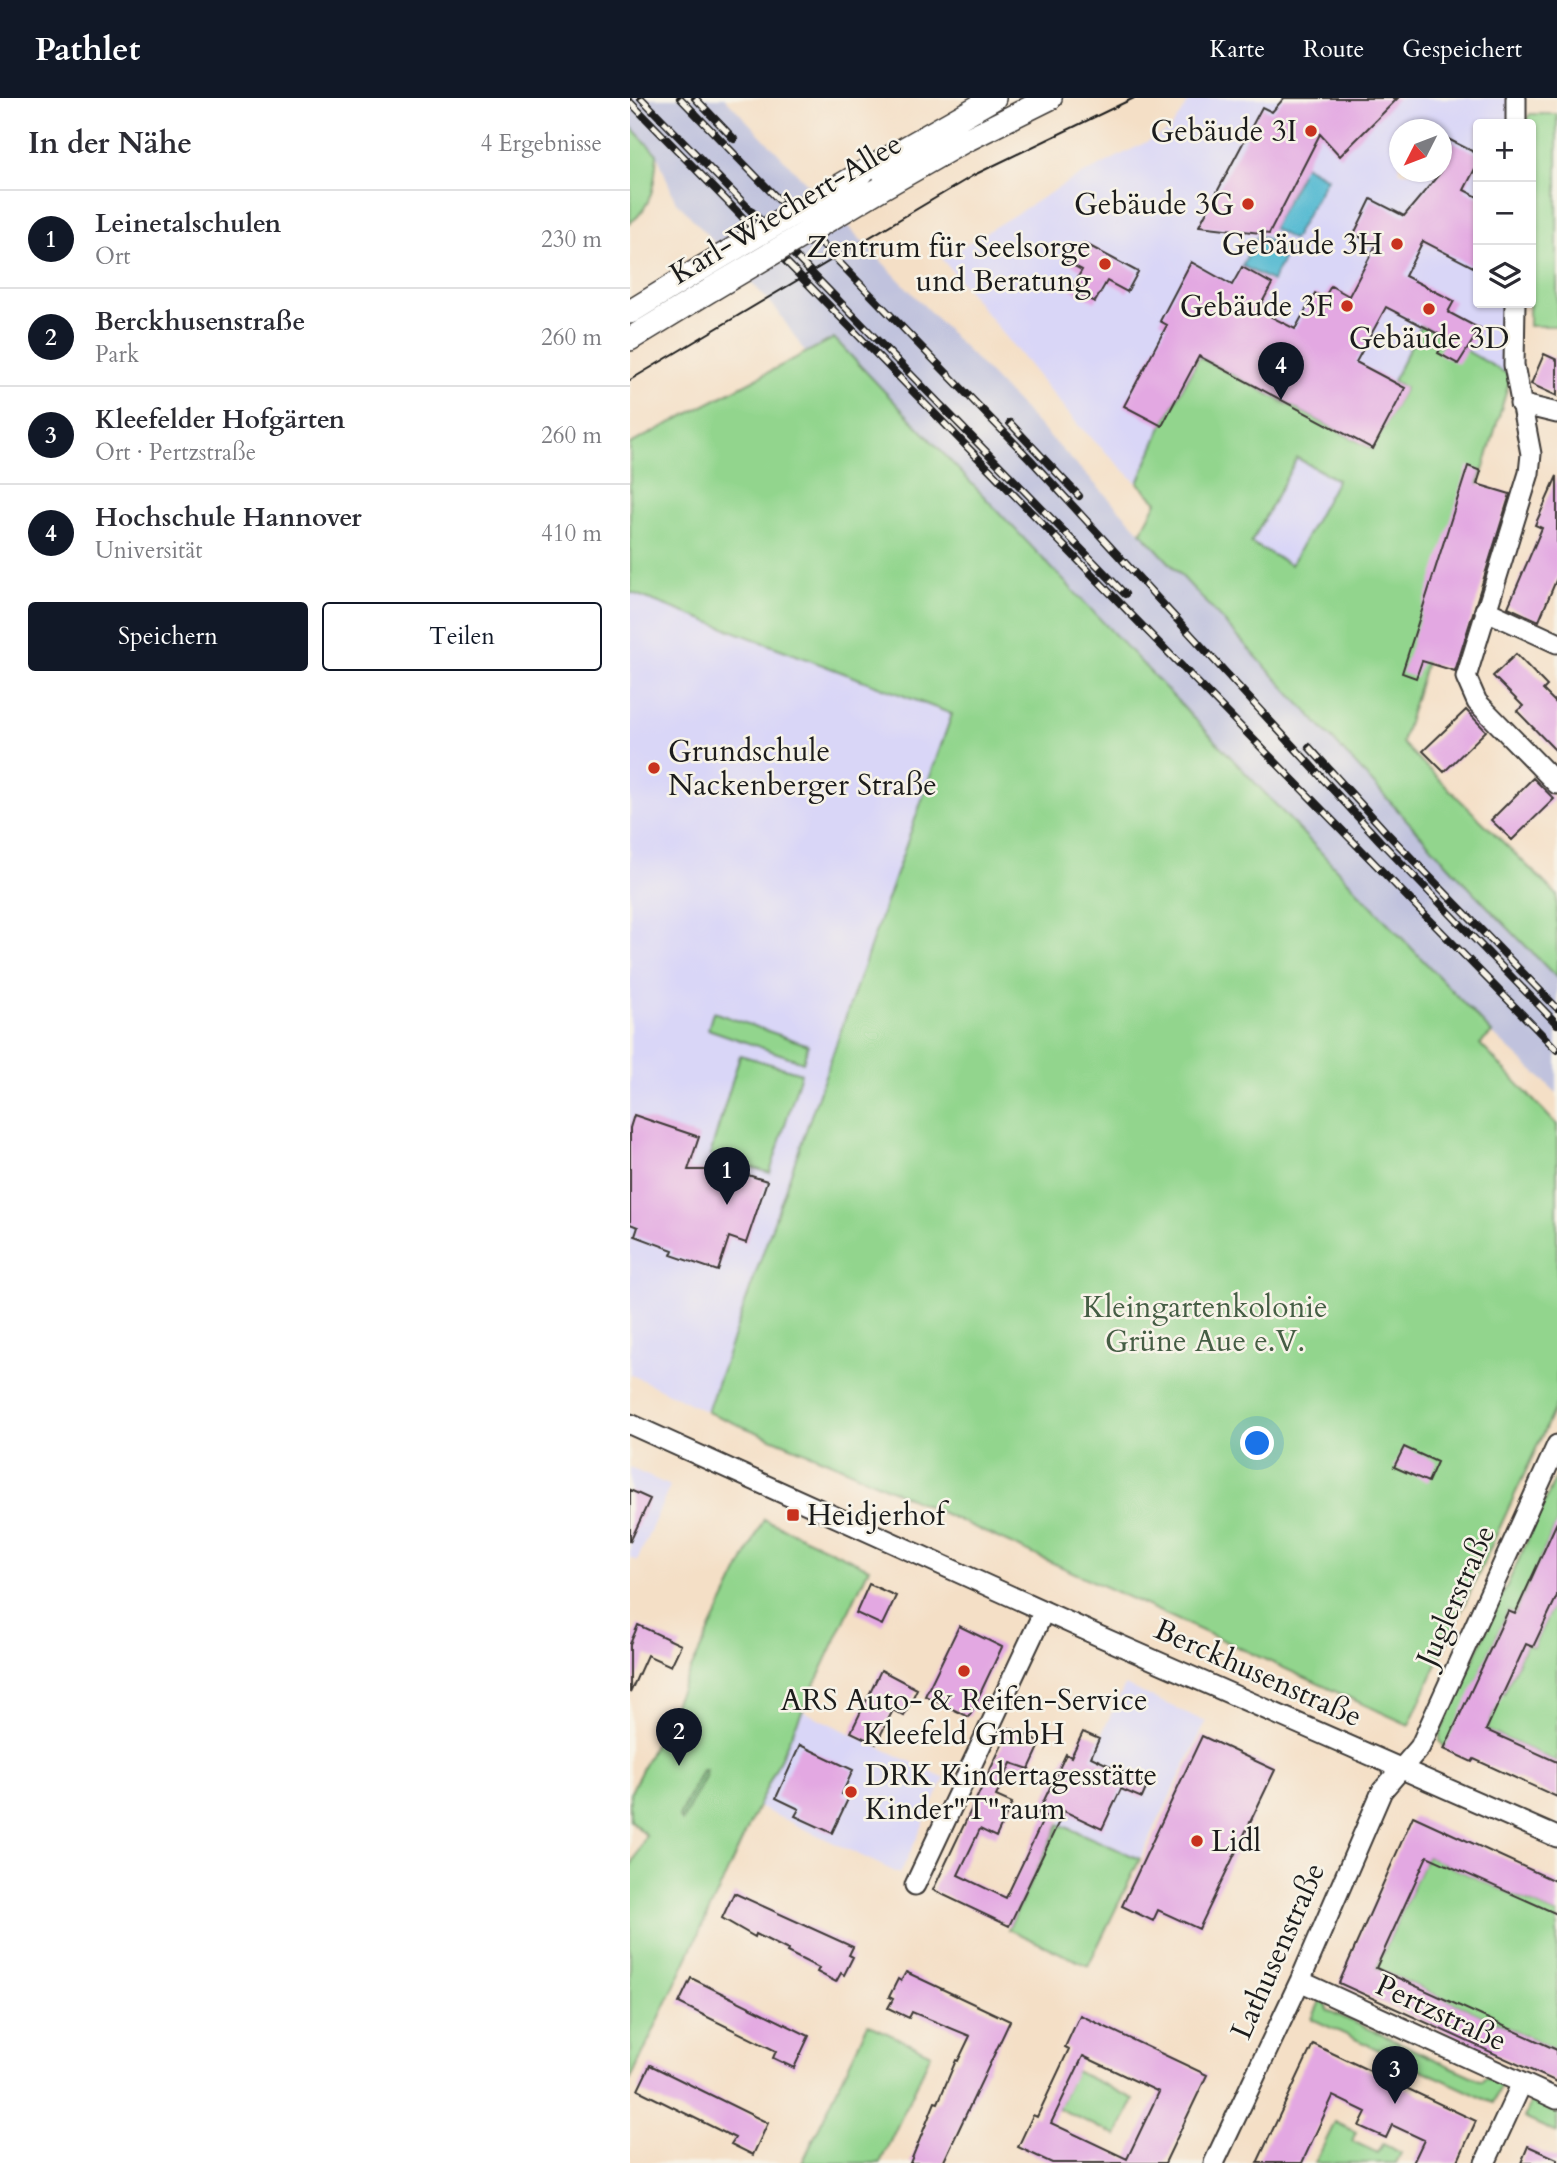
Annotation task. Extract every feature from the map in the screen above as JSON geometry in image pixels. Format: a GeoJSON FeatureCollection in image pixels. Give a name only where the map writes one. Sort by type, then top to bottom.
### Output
{"type":"FeatureCollection","features":[{"type":"Feature","properties":{"kind":"main road","name":"Karl-Wiechert-Allee"},"geometry":{"type":"LineString","coordinates":[[630,339],[706,279],[862,173],[995,98]]}},
{"type":"Feature","properties":{"kind":"main road","name":"Karl-Wiechert-Allee"},"geometry":{"type":"LineString","coordinates":[[630,312],[706,279],[880,190],[964,141],[1050,98]]}},
{"type":"Feature","properties":{"kind":"street"},"geometry":{"type":"LineString","coordinates":[[1516,98],[1516,119]]}},
{"type":"Feature","properties":{"kind":"street"},"geometry":{"type":"LineString","coordinates":[[1515,308],[1514,365],[1531,454],[1529,473],[1467,665],[1467,686],[1477,702],[1557,784]]}},
{"type":"Feature","properties":{"kind":"street"},"geometry":{"type":"LineString","coordinates":[[1520,404],[1557,413]]}},
{"type":"Feature","properties":{"kind":"street"},"geometry":{"type":"LineString","coordinates":[[1485,610],[1557,643]]}},
{"type":"Feature","properties":{"kind":"street","name":"Berckhusenstraße"},"geometry":{"type":"LineString","coordinates":[[630,1424],[1306,1728],[1402,1767],[1557,1837]]}},
{"type":"Feature","properties":{"kind":"street","name":"Juglerstraße"},"geometry":{"type":"LineString","coordinates":[[1402,1767],[1420,1746],[1557,1446]]}},
{"type":"Feature","properties":{"kind":"street"},"geometry":{"type":"LineString","coordinates":[[915,1885],[1044,1611]]}},
{"type":"Feature","properties":{"kind":"street","name":"Lathusenstraße"},"geometry":{"type":"LineString","coordinates":[[1214,2163],[1300,1981],[1382,1791],[1402,1767]]}},
{"type":"Feature","properties":{"kind":"street","name":"Pertzstraße"},"geometry":{"type":"LineString","coordinates":[[1300,1981],[1557,2099]]}},
{"type":"Feature","properties":{"kind":"street"},"geometry":{"type":"LineString","coordinates":[[1485,2163],[1522,2083]]}},
{"type":"Feature","properties":{"kind":"shaded area"},"geometry":{"type":"Polygon","coordinates":[[[630,98],[725,98],[1141,532],[1475,894],[1557,978],[1557,1093],[1492,1033],[834,338],[805,352],[777,310],[675,200],[657,154],[630,126],[630,98]]]}},
{"type":"Feature","properties":{"kind":"shaded area"},"geometry":{"type":"Polygon","coordinates":[[[1191,98],[1516,98],[1516,119],[1473,119],[1473,308],[1515,308],[1514,365],[1402,743],[1078,425],[942,259],[1068,182],[1170,130],[1191,98]]]}},
{"type":"Feature","properties":{"kind":"shaded area"},"geometry":{"type":"Polygon","coordinates":[[[630,592],[952,713],[707,1412],[630,1374],[630,592]]]}},
{"type":"Feature","properties":{"kind":"shaded area"},"geometry":{"type":"Polygon","coordinates":[[[630,1468],[670,1486],[637,1561],[630,1557],[630,1468]]]}},
{"type":"Feature","properties":{"kind":"shaded area"},"geometry":{"type":"Polygon","coordinates":[[[1125,1685],[1206,1722],[1140,1859],[1059,1824],[1125,1685]]]}},
{"type":"Feature","properties":{"kind":"shaded area","name":"DRK Kindertagesstätte Kinder\"T\"raum"},"geometry":{"type":"Polygon","coordinates":[[[803,1711],[945,1778],[900,1874],[758,1807],[803,1711]]]}},
{"type":"Feature","properties":{"kind":"green space"},"geometry":{"type":"Polygon","coordinates":[[[1530,114],[1557,114],[1557,326],[1529,326],[1529,308],[1536,308],[1536,119],[1526,119],[1530,114]]]}},
{"type":"Feature","properties":{"kind":"green space"},"geometry":{"type":"Polygon","coordinates":[[[630,126],[657,154],[654,183],[648,201],[638,217],[630,223],[630,126]]]}},
{"type":"Feature","properties":{"kind":"green space"},"geometry":{"type":"Polygon","coordinates":[[[1421,325],[1511,376],[1402,743],[1557,895],[1557,978],[1475,894],[1141,532],[1157,502],[1138,483],[1162,426],[1199,357],[1372,449],[1405,388],[1393,381],[1421,325]],[[1297,458],[1251,543],[1291,565],[1337,480],[1297,458]]]}},
{"type":"Feature","properties":{"kind":"green space","name":"Kleingartenkolonie Grüne Aue e.V."},"geometry":{"type":"Polygon","coordinates":[[[834,338],[1492,1033],[1480,1044],[1557,1125],[1557,1403],[1409,1725],[835,1464],[707,1412],[952,714],[630,592],[630,444],[834,338]]]}},
{"type":"Feature","properties":{"kind":"green space"},"geometry":{"type":"Polygon","coordinates":[[[713,1012],[808,1045],[803,1062],[708,1029],[713,1012]]]}},
{"type":"Feature","properties":{"kind":"green space"},"geometry":{"type":"Polygon","coordinates":[[[740,1055],[801,1073],[770,1173],[710,1155],[740,1055]]]}},
{"type":"Feature","properties":{"kind":"green space"},"geometry":{"type":"Polygon","coordinates":[[[1557,1475],[1557,1523],[1515,1614],[1508,1611],[1477,1680],[1504,1693],[1526,1644],[1533,1647],[1557,1596],[1557,1762],[1486,1730],[1494,1712],[1445,1748],[1440,1741],[1440,1733],[1557,1475]]]}},
{"type":"Feature","properties":{"kind":"green space"},"geometry":{"type":"Polygon","coordinates":[[[764,1519],[869,1568],[630,2081],[630,1869],[646,1835],[630,1820],[630,1794],[764,1519]]]}},
{"type":"Feature","properties":{"kind":"green space"},"geometry":{"type":"Polygon","coordinates":[[[702,1770],[706,1770],[705,1777],[682,1821],[679,1816],[702,1770]]]}},
{"type":"Feature","properties":{"kind":"green space"},"geometry":{"type":"Polygon","coordinates":[[[1059,1824],[1140,1859],[1088,1966],[1008,1929],[1059,1824]]]}},
{"type":"Feature","properties":{"kind":"green space"},"geometry":{"type":"Polygon","coordinates":[[[1427,1856],[1557,1914],[1557,2050],[1376,1968],[1427,1856]]]}},
{"type":"Feature","properties":{"kind":"green space"},"geometry":{"type":"Polygon","coordinates":[[[1320,2001],[1327,2005],[1327,2010],[1482,2081],[1486,2077],[1502,2084],[1493,2103],[1312,2019],[1320,2001]]]}},
{"type":"Feature","properties":{"kind":"green space"},"geometry":{"type":"Polygon","coordinates":[[[868,2024],[931,2054],[880,2163],[802,2163],[868,2024]]]}},
{"type":"Feature","properties":{"kind":"green space"},"geometry":{"type":"Polygon","coordinates":[[[1075,2071],[1134,2099],[1117,2136],[1058,2108],[1075,2071]]]}},
{"type":"Feature","properties":{"kind":"green space"},"geometry":{"type":"Polygon","coordinates":[[[1532,2099],[1557,2114],[1557,2133],[1524,2118],[1532,2099]]]}},
{"type":"Feature","properties":{"kind":"green space"},"geometry":{"type":"Polygon","coordinates":[[[1335,2122],[1356,2132],[1352,2141],[1378,2153],[1383,2144],[1401,2153],[1396,2163],[1315,2163],[1335,2122]]]}},
{"type":"Feature","properties":{"kind":"water"},"geometry":{"type":"Polygon","coordinates":[[[1296,161],[1327,178],[1293,240],[1272,228],[1301,174],[1292,169],[1296,161]]]}},
{"type":"Feature","properties":{"kind":"water"},"geometry":{"type":"Polygon","coordinates":[[[1258,235],[1288,250],[1272,281],[1242,266],[1258,235]]]}},
{"type":"Feature","properties":{"kind":"building"},"geometry":{"type":"Polygon","coordinates":[[[1284,98],[1398,98],[1340,156],[1320,134],[1269,234],[1199,226],[1262,107],[1272,112],[1284,98]]]}},
{"type":"Feature","properties":{"kind":"building"},"geometry":{"type":"Polygon","coordinates":[[[1452,141],[1473,152],[1473,173],[1464,190],[1473,194],[1473,267],[1423,241],[1405,276],[1454,301],[1448,312],[1480,329],[1458,364],[1438,353],[1446,338],[1386,307],[1356,362],[1405,388],[1373,449],[1199,356],[1162,426],[1124,406],[1167,325],[1160,321],[1191,262],[1232,285],[1242,267],[1272,284],[1258,310],[1295,329],[1315,293],[1324,298],[1331,286],[1349,296],[1376,245],[1354,234],[1371,199],[1404,216],[1433,182],[1452,182],[1452,141]]]}},
{"type":"Feature","properties":{"kind":"building"},"geometry":{"type":"Polygon","coordinates":[[[1084,243],[1138,272],[1127,292],[1107,281],[1095,302],[1071,289],[1082,270],[1063,260],[1084,243]]]}},
{"type":"Feature","properties":{"kind":"building"},"geometry":{"type":"Polygon","coordinates":[[[1544,354],[1557,360],[1557,396],[1531,384],[1544,354]]]}},
{"type":"Feature","properties":{"kind":"building"},"geometry":{"type":"Polygon","coordinates":[[[1468,466],[1481,471],[1477,484],[1510,494],[1455,671],[1422,661],[1416,678],[1402,673],[1468,466]]]}},
{"type":"Feature","properties":{"kind":"building"},"geometry":{"type":"Polygon","coordinates":[[[1557,476],[1557,578],[1539,621],[1508,607],[1542,528],[1535,525],[1557,476]]]}},
{"type":"Feature","properties":{"kind":"building"},"geometry":{"type":"Polygon","coordinates":[[[1516,654],[1547,686],[1543,690],[1557,704],[1557,752],[1517,711],[1523,706],[1493,676],[1516,654]]]}},
{"type":"Feature","properties":{"kind":"building"},"geometry":{"type":"Polygon","coordinates":[[[1466,710],[1486,731],[1444,772],[1423,751],[1466,710]]]}},
{"type":"Feature","properties":{"kind":"building"},"geometry":{"type":"Polygon","coordinates":[[[1533,778],[1554,799],[1512,840],[1491,820],[1533,778]]]}},
{"type":"Feature","properties":{"kind":"building"},"geometry":{"type":"Polygon","coordinates":[[[634,1115],[699,1137],[688,1170],[732,1170],[767,1181],[746,1243],[729,1237],[718,1271],[671,1255],[673,1250],[635,1236],[638,1227],[630,1224],[630,1128],[634,1115]]]}},
{"type":"Feature","properties":{"kind":"building"},"geometry":{"type":"Polygon","coordinates":[[[1404,1447],[1437,1462],[1428,1482],[1394,1467],[1404,1447]]]}},
{"type":"Feature","properties":{"kind":"building"},"geometry":{"type":"Polygon","coordinates":[[[630,1490],[650,1499],[630,1542],[630,1490]]]}},
{"type":"Feature","properties":{"kind":"building"},"geometry":{"type":"Polygon","coordinates":[[[1557,1522],[1557,1596],[1533,1647],[1526,1644],[1486,1730],[1557,1762],[1557,1797],[1474,1759],[1472,1762],[1444,1749],[1508,1611],[1515,1614],[1557,1522]]]}},
{"type":"Feature","properties":{"kind":"building"},"geometry":{"type":"Polygon","coordinates":[[[869,1584],[896,1596],[882,1625],[856,1613],[869,1584]]]}},
{"type":"Feature","properties":{"kind":"building"},"geometry":{"type":"Polygon","coordinates":[[[638,1625],[681,1645],[671,1666],[647,1655],[630,1693],[630,1644],[638,1625]]]}},
{"type":"Feature","properties":{"kind":"building","name":"ARS Auto- & Reifen-Service Kleefeld GmbH"},"geometry":{"type":"Polygon","coordinates":[[[959,1626],[1002,1647],[969,1717],[925,1696],[959,1626]]]}},
{"type":"Feature","properties":{"kind":"building"},"geometry":{"type":"Polygon","coordinates":[[[881,1670],[917,1689],[904,1716],[893,1710],[876,1744],[851,1732],[881,1670]]]}},
{"type":"Feature","properties":{"kind":"building"},"geometry":{"type":"Polygon","coordinates":[[[1010,1728],[1041,1743],[1029,1769],[1011,1763],[996,1796],[1012,1803],[996,1837],[980,1829],[958,1875],[1006,1898],[1045,1816],[1038,1813],[1066,1754],[1071,1757],[1083,1732],[1099,1739],[1091,1757],[1148,1784],[1142,1798],[1121,1789],[1102,1829],[1064,1811],[1009,1926],[933,1890],[1010,1728]]]}},
{"type":"Feature","properties":{"kind":"building","name":"Lidl"},"geometry":{"type":"Polygon","coordinates":[[[1202,1736],[1275,1770],[1199,1929],[1158,1910],[1153,1921],[1122,1906],[1202,1736]]]}},
{"type":"Feature","properties":{"kind":"building"},"geometry":{"type":"Polygon","coordinates":[[[800,1745],[853,1770],[842,1794],[849,1797],[832,1833],[795,1816],[799,1809],[776,1798],[800,1745]]]}},
{"type":"Feature","properties":{"kind":"building"},"geometry":{"type":"Polygon","coordinates":[[[1413,1816],[1557,1882],[1557,1914],[1427,1856],[1376,1968],[1557,2050],[1557,2082],[1339,1983],[1413,1816]]]}},
{"type":"Feature","properties":{"kind":"building"},"geometry":{"type":"Polygon","coordinates":[[[734,1893],[853,1947],[849,1955],[853,1957],[844,1975],[841,1973],[836,1982],[817,1972],[819,1968],[787,1952],[788,1950],[756,1934],[755,1937],[722,1918],[734,1893]]]}},
{"type":"Feature","properties":{"kind":"building"},"geometry":{"type":"Polygon","coordinates":[[[906,1972],[1010,2021],[943,2163],[910,2163],[935,2102],[938,2103],[956,2060],[958,2061],[970,2036],[912,2012],[909,2018],[888,2008],[893,1999],[889,1997],[898,1979],[901,1981],[906,1972]]]}},
{"type":"Feature","properties":{"kind":"building"},"geometry":{"type":"Polygon","coordinates":[[[691,1978],[809,2036],[794,2068],[773,2058],[776,2051],[679,2003],[691,1978]]]}},
{"type":"Feature","properties":{"kind":"building"},"geometry":{"type":"Polygon","coordinates":[[[1080,2015],[1207,2075],[1165,2163],[1052,2163],[1018,2147],[1033,2115],[1037,2117],[1069,2049],[1065,2047],[1080,2015]],[[1083,2056],[1051,2123],[1127,2159],[1159,2092],[1083,2056]]]}},
{"type":"Feature","properties":{"kind":"building"},"geometry":{"type":"Polygon","coordinates":[[[1313,2044],[1476,2121],[1457,2163],[1413,2163],[1424,2140],[1392,2125],[1386,2138],[1359,2126],[1366,2112],[1333,2096],[1302,2163],[1257,2163],[1313,2044]]]}},
{"type":"Feature","properties":{"kind":"building"},"geometry":{"type":"Polygon","coordinates":[[[650,2065],[768,2123],[753,2155],[731,2144],[735,2138],[638,2090],[650,2065]]]}},
{"type":"Feature","properties":{"kind":"building"},"geometry":{"type":"Polygon","coordinates":[[[1528,2146],[1557,2159],[1557,2163],[1521,2163],[1528,2146]]]}},
{"type":"Feature","properties":{"kind":"tram line"},"geometry":{"type":"LineString","coordinates":[[630,380],[974,175],[1134,98]]}},
{"type":"Feature","properties":{"kind":"railway"},"geometry":{"type":"LineString","coordinates":[[641,98],[1125,594]]}},
{"type":"Feature","properties":{"kind":"railway"},"geometry":{"type":"LineString","coordinates":[[680,98],[1029,458],[1380,841],[1557,1024]]}},
{"type":"Feature","properties":{"kind":"railway"},"geometry":{"type":"LineString","coordinates":[[695,98],[734,139]]}},
{"type":"Feature","properties":{"kind":"railway"},"geometry":{"type":"LineString","coordinates":[[630,102],[1557,1050]]}},
{"type":"Feature","properties":{"kind":"railway"},"geometry":{"type":"LineString","coordinates":[[1010,423],[1079,496]]}},
{"type":"Feature","properties":{"kind":"railway"},"geometry":{"type":"LineString","coordinates":[[1309,747],[1387,833],[1557,1008]]}},
{"type":"Feature","properties":{"kind":"place","name":"Gebäude 3I"},"geometry":{"type":"Point","coordinates":[1311,131]}},
{"type":"Feature","properties":{"kind":"place","name":"Gebäude 3G"},"geometry":{"type":"Point","coordinates":[1248,204]}},
{"type":"Feature","properties":{"kind":"place","name":"Gebäude 3H"},"geometry":{"type":"Point","coordinates":[1397,244]}},
{"type":"Feature","properties":{"kind":"place","name":"Zentrum für Seelsorge und Beratung"},"geometry":{"type":"Point","coordinates":[1105,264]}},
{"type":"Feature","properties":{"kind":"place","name":"Gebäude 3F"},"geometry":{"type":"Point","coordinates":[1347,306]}},
{"type":"Feature","properties":{"kind":"place","name":"Gebäude 3D"},"geometry":{"type":"Point","coordinates":[1429,309]}},
{"type":"Feature","properties":{"kind":"place","name":"Hochschule Hannover"},"geometry":{"type":"Point","coordinates":[1281,400]}},
{"type":"Feature","properties":{"kind":"place","name":"Grundschule Nackenberger Straße"},"geometry":{"type":"Point","coordinates":[654,768]}},
{"type":"Feature","properties":{"kind":"place","name":"Leinetalschulen"},"geometry":{"type":"Point","coordinates":[727,1205]}},
{"type":"Feature","properties":{"kind":"place","name":"Heidjerhof"},"geometry":{"type":"Point","coordinates":[793,1515]}},
{"type":"Feature","properties":{"kind":"place","name":"ARS Auto- & Reifen-Service Kleefeld GmbH"},"geometry":{"type":"Point","coordinates":[964,1671]}},
{"type":"Feature","properties":{"kind":"place","name":"Berckhusenstraße"},"geometry":{"type":"Point","coordinates":[679,1766]}},
{"type":"Feature","properties":{"kind":"place","name":"DRK Kindertagesstätte Kinder\"T\"raum"},"geometry":{"type":"Point","coordinates":[851,1792]}},
{"type":"Feature","properties":{"kind":"place","name":"Lidl"},"geometry":{"type":"Point","coordinates":[1197,1841]}},
{"type":"Feature","properties":{"kind":"place","name":"Kleefelder Hofgärten"},"geometry":{"type":"Point","coordinates":[1395,2104]}}]}
